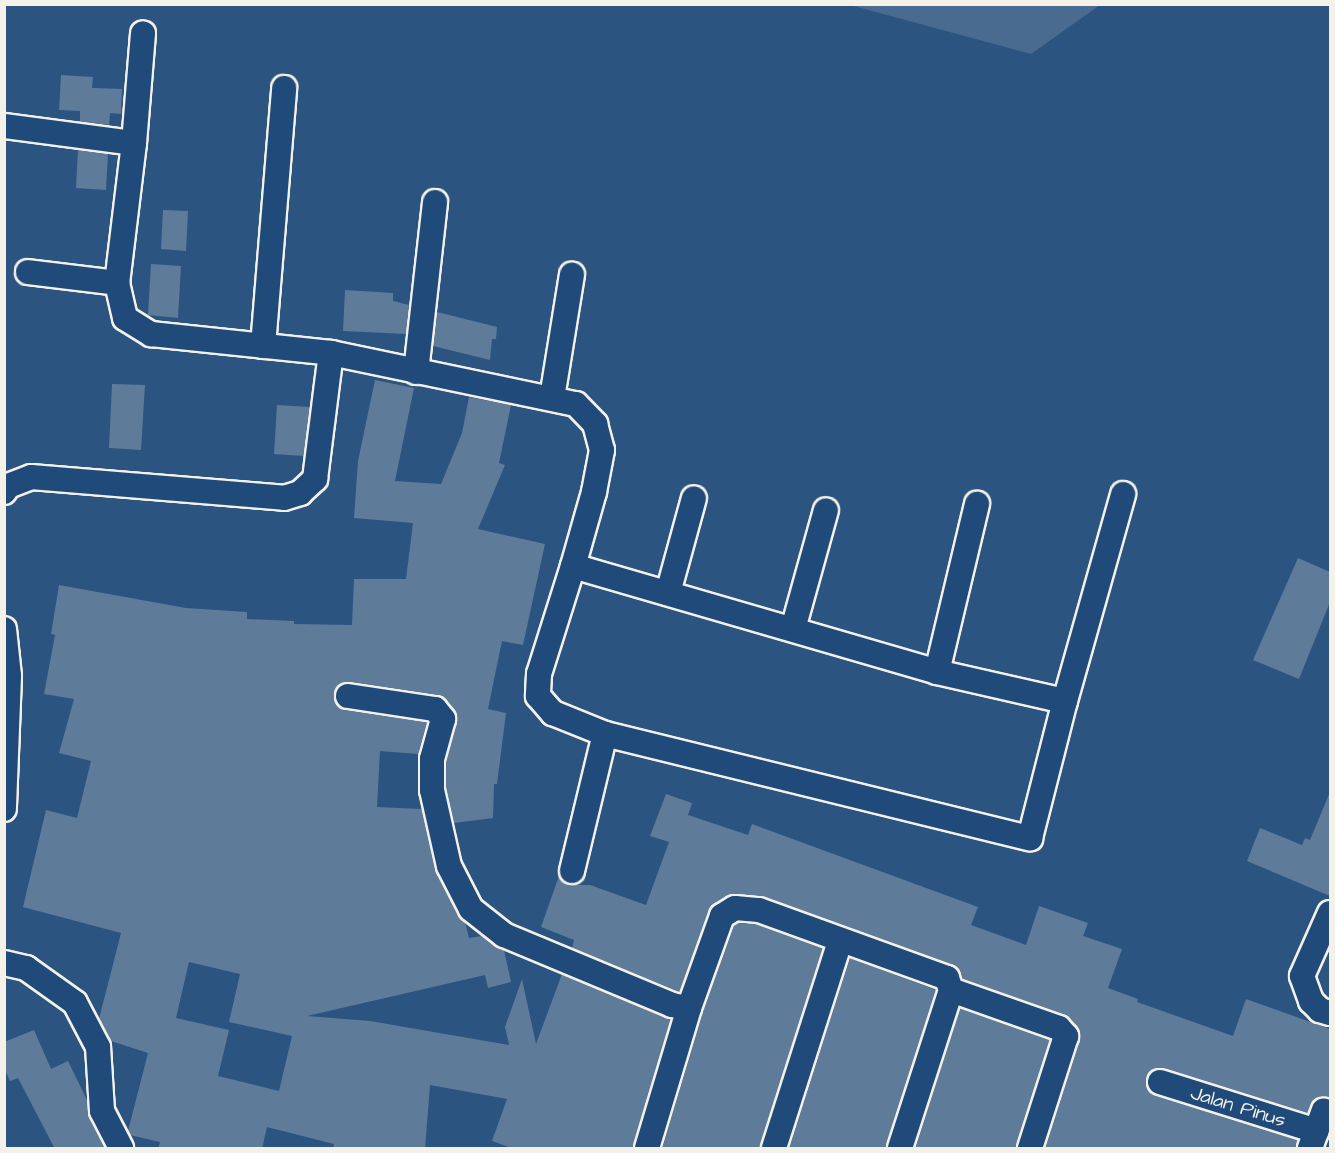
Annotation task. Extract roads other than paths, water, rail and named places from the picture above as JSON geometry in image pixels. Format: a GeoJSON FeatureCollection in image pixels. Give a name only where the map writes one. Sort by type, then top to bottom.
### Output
{"type":"FeatureCollection","features":[{"type":"Feature","properties":{"kind":"street"},"geometry":{"type":"LineString","coordinates":[[143,33],[134,142],[117,283],[125,318],[151,334],[331,353],[552,398],[576,404],[595,424],[602,450],[594,492],[539,674],[538,696],[554,713],[605,734],[1030,838],[1065,701],[1123,494]]}},
{"type":"Feature","properties":{"kind":"street"},"geometry":{"type":"LineString","coordinates":[[263,346],[284,88]]}},
{"type":"Feature","properties":{"kind":"street"},"geometry":{"type":"LineString","coordinates":[[4,126],[134,142]]}},
{"type":"Feature","properties":{"kind":"street"},"geometry":{"type":"LineString","coordinates":[[416,372],[435,202]]}},
{"type":"Feature","properties":{"kind":"street"},"geometry":{"type":"LineString","coordinates":[[28,272],[117,283]]}},
{"type":"Feature","properties":{"kind":"street"},"geometry":{"type":"LineString","coordinates":[[552,398],[572,274]]}},
{"type":"Feature","properties":{"kind":"street"},"geometry":{"type":"LineString","coordinates":[[4,492],[8,486],[31,477],[284,498],[300,493],[315,479],[331,353]]}},
{"type":"Feature","properties":{"kind":"street"},"geometry":{"type":"LineString","coordinates":[[668,593],[694,498]]}},
{"type":"Feature","properties":{"kind":"street"},"geometry":{"type":"LineString","coordinates":[[937,672],[977,504]]}},
{"type":"Feature","properties":{"kind":"street"},"geometry":{"type":"LineString","coordinates":[[793,629],[826,510]]}},
{"type":"Feature","properties":{"kind":"street"},"geometry":{"type":"LineString","coordinates":[[573,566],[937,672],[1065,701]]}},
{"type":"Feature","properties":{"kind":"street"},"geometry":{"type":"LineString","coordinates":[[4,629],[9,676],[4,809]]}},
{"type":"Feature","properties":{"kind":"street"},"geometry":{"type":"LineString","coordinates":[[348,696],[435,709],[443,719],[432,759],[432,790],[449,866],[471,909],[504,935],[672,1005],[689,1008]]}},
{"type":"Feature","properties":{"kind":"street"},"geometry":{"type":"LineString","coordinates":[[572,871],[605,734]]}},
{"type":"Feature","properties":{"kind":"street"},"geometry":{"type":"LineString","coordinates":[[647,1149],[689,1008],[723,916],[735,908],[759,910],[947,978],[951,990],[900,1149]]}},
{"type":"Feature","properties":{"kind":"street"},"geometry":{"type":"LineString","coordinates":[[1330,913],[1302,976],[1311,1001],[1320,1010],[1330,1013]]}},
{"type":"Feature","properties":{"kind":"street"},"geometry":{"type":"LineString","coordinates":[[774,1149],[840,941]]}},
{"type":"Feature","properties":{"kind":"street"},"geometry":{"type":"LineString","coordinates":[[4,963],[26,968],[75,1003],[99,1047],[102,1111],[121,1149]]}},
{"type":"Feature","properties":{"kind":"street"},"geometry":{"type":"LineString","coordinates":[[951,990],[1059,1028],[1066,1036],[1030,1149]]}},
{"type":"Feature","properties":{"kind":"street","name":"Jalan Pinus"},"geometry":{"type":"LineString","coordinates":[[1160,1082],[1317,1130]]}}]}
